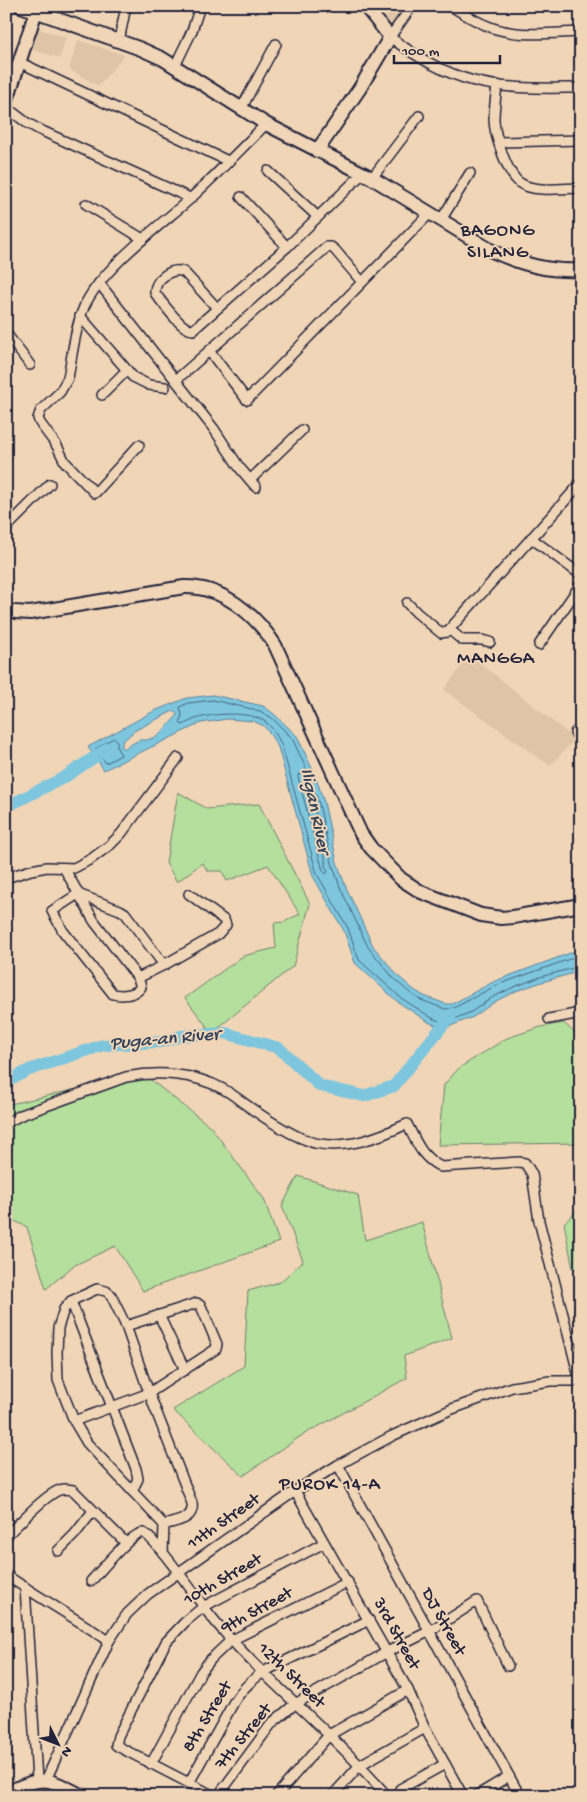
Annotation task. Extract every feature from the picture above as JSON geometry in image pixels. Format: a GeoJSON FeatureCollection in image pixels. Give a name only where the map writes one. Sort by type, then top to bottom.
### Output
{"type":"FeatureCollection","features":[{"type":"Feature","properties":{"kind":"street"},"geometry":{"type":"LineString","coordinates":[[21,6],[141,49],[175,66],[266,124],[367,176],[477,242],[511,260],[538,268],[581,270]]}},
{"type":"Feature","properties":{"kind":"street"},"geometry":{"type":"LineString","coordinates":[[119,41],[126,6]]}},
{"type":"Feature","properties":{"kind":"street"},"geometry":{"type":"LineString","coordinates":[[175,66],[192,31],[200,6]]}},
{"type":"Feature","properties":{"kind":"street"},"geometry":{"type":"LineString","coordinates":[[365,6],[390,37],[418,56],[450,73],[476,82],[535,88],[581,88]]}},
{"type":"Feature","properties":{"kind":"street"},"geometry":{"type":"LineString","coordinates":[[317,151],[412,6]]}},
{"type":"Feature","properties":{"kind":"street"},"geometry":{"type":"LineString","coordinates":[[451,6],[483,24],[511,32],[528,34],[581,32]]}},
{"type":"Feature","properties":{"kind":"street"},"geometry":{"type":"LineString","coordinates":[[6,103],[36,11]]}},
{"type":"Feature","properties":{"kind":"street"},"geometry":{"type":"LineString","coordinates":[[241,109],[276,44]]}},
{"type":"Feature","properties":{"kind":"street"},"geometry":{"type":"LineString","coordinates":[[20,63],[228,162]]}},
{"type":"Feature","properties":{"kind":"street"},"geometry":{"type":"LineString","coordinates":[[497,84],[495,130],[512,174],[520,183],[542,189],[581,188]]}},
{"type":"Feature","properties":{"kind":"street"},"geometry":{"type":"LineString","coordinates":[[6,107],[40,130],[190,198]]}},
{"type":"Feature","properties":{"kind":"street"},"geometry":{"type":"LineString","coordinates":[[217,308],[184,272],[179,270],[172,271],[164,277],[155,288],[155,293],[178,321],[189,330],[193,330],[318,217],[367,176],[419,116]]}},
{"type":"Feature","properties":{"kind":"street"},"geometry":{"type":"LineString","coordinates":[[139,446],[95,493],[65,462],[57,446],[38,418],[41,410],[65,386],[80,316],[99,283],[143,239],[190,198],[266,124]]}},
{"type":"Feature","properties":{"kind":"street"},"geometry":{"type":"LineString","coordinates":[[499,142],[581,140]]}},
{"type":"Feature","properties":{"kind":"street"},"geometry":{"type":"LineString","coordinates":[[268,171],[318,217]]}},
{"type":"Feature","properties":{"kind":"street"},"geometry":{"type":"LineString","coordinates":[[441,220],[470,173]]}},
{"type":"Feature","properties":{"kind":"street"},"geometry":{"type":"LineString","coordinates":[[240,197],[287,247]]}},
{"type":"Feature","properties":{"kind":"street"},"geometry":{"type":"LineString","coordinates":[[86,204],[143,239]]}},
{"type":"Feature","properties":{"kind":"street"},"geometry":{"type":"LineString","coordinates":[[210,352],[247,400],[430,213]]}},
{"type":"Feature","properties":{"kind":"street"},"geometry":{"type":"LineString","coordinates":[[176,380],[329,246],[335,250],[362,282]]}},
{"type":"Feature","properties":{"kind":"street"},"geometry":{"type":"LineString","coordinates":[[99,283],[214,429],[239,467],[253,483],[302,430]]}},
{"type":"Feature","properties":{"kind":"street"},"geometry":{"type":"LineString","coordinates":[[80,316],[133,377],[141,382],[165,387]]}},
{"type":"Feature","properties":{"kind":"street"},"geometry":{"type":"LineString","coordinates":[[6,332],[30,365]]}},
{"type":"Feature","properties":{"kind":"street"},"geometry":{"type":"LineString","coordinates":[[102,395],[127,370]]}},
{"type":"Feature","properties":{"kind":"street"},"geometry":{"type":"LineString","coordinates":[[407,603],[441,633],[450,630],[581,483]]}},
{"type":"Feature","properties":{"kind":"street"},"geometry":{"type":"LineString","coordinates":[[6,528],[50,484]]}},
{"type":"Feature","properties":{"kind":"street"},"geometry":{"type":"LineString","coordinates":[[531,538],[581,575]]}},
{"type":"Feature","properties":{"kind":"street"},"geometry":{"type":"LineString","coordinates":[[539,645],[581,584]]}},
{"type":"Feature","properties":{"kind":"street"},"geometry":{"type":"LineString","coordinates":[[6,610],[30,613],[184,587],[206,589],[235,603],[262,627],[275,645],[361,834],[371,848],[402,879],[421,892],[481,915],[494,917],[513,917],[581,905]]}},
{"type":"Feature","properties":{"kind":"street"},"geometry":{"type":"LineString","coordinates":[[450,630],[462,640],[490,642]]}},
{"type":"Feature","properties":{"kind":"street"},"geometry":{"type":"LineString","coordinates":[[6,878],[31,870],[56,867],[74,868],[82,865],[110,845],[121,834],[178,758]]}},
{"type":"Feature","properties":{"kind":"street"},"geometry":{"type":"LineString","coordinates":[[64,868],[94,921],[138,978],[141,987],[138,992],[113,994],[63,931],[52,911],[78,894]]}},
{"type":"Feature","properties":{"kind":"street"},"geometry":{"type":"LineString","coordinates":[[78,894],[125,913],[164,965]]}},
{"type":"Feature","properties":{"kind":"street"},"geometry":{"type":"LineString","coordinates":[[138,978],[218,934],[226,925],[224,920],[189,894]]}},
{"type":"Feature","properties":{"kind":"street"},"geometry":{"type":"LineString","coordinates":[[549,1019],[581,1013]]}},
{"type":"Feature","properties":{"kind":"street"},"geometry":{"type":"LineString","coordinates":[[6,1123],[21,1115],[118,1080],[141,1074],[161,1074],[186,1076],[224,1089],[283,1130],[315,1144],[343,1145],[362,1141],[380,1137],[407,1124],[423,1154],[430,1162],[441,1167],[525,1163],[532,1174],[539,1221],[580,1382]]}},
{"type":"Feature","properties":{"kind":"street"},"geometry":{"type":"LineString","coordinates":[[163,1553],[164,1525],[87,1443],[74,1421],[58,1380],[58,1328],[64,1309],[71,1301],[97,1289],[106,1291],[111,1295],[126,1326],[193,1508],[188,1517],[164,1525]]}},
{"type":"Feature","properties":{"kind":"street"},"geometry":{"type":"LineString","coordinates":[[71,1301],[136,1469],[138,1479],[132,1491]]}},
{"type":"Feature","properties":{"kind":"street"},"geometry":{"type":"LineString","coordinates":[[74,1421],[150,1393],[213,1353],[216,1349],[217,1344],[197,1303],[126,1326]]}},
{"type":"Feature","properties":{"kind":"street"},"geometry":{"type":"LineString","coordinates":[[159,1315],[184,1370]]}},
{"type":"Feature","properties":{"kind":"street","name":"11th Street"},"geometry":{"type":"LineString","coordinates":[[42,1780],[109,1641],[135,1605],[148,1594],[338,1464],[392,1436],[452,1409],[512,1388],[550,1381],[580,1382]]}},
{"type":"Feature","properties":{"kind":"street","name":"DJ Street"},"geometry":{"type":"LineString","coordinates":[[338,1464],[520,1796]]}},
{"type":"Feature","properties":{"kind":"street"},"geometry":{"type":"LineString","coordinates":[[6,1536],[56,1491],[64,1489],[73,1490],[126,1543],[91,1580]]}},
{"type":"Feature","properties":{"kind":"street","name":"3rd Street"},"geometry":{"type":"LineString","coordinates":[[295,1492],[408,1690],[425,1728],[462,1796]]}},
{"type":"Feature","properties":{"kind":"street"},"geometry":{"type":"LineString","coordinates":[[58,1551],[93,1511]]}},
{"type":"Feature","properties":{"kind":"street","name":"12th Street"},"geometry":{"type":"LineString","coordinates":[[126,1543],[137,1534],[145,1533],[163,1553],[230,1640],[294,1704],[360,1765],[388,1796]]}},
{"type":"Feature","properties":{"kind":"street","name":"10th Street"},"geometry":{"type":"LineString","coordinates":[[151,1764],[116,1745],[118,1736],[166,1642],[203,1607],[324,1543]]}},
{"type":"Feature","properties":{"kind":"street"},"geometry":{"type":"LineString","coordinates":[[6,1575],[109,1641]]}},
{"type":"Feature","properties":{"kind":"street","name":"9th Street"},"geometry":{"type":"LineString","coordinates":[[151,1764],[201,1672],[230,1640],[348,1582]]}},
{"type":"Feature","properties":{"kind":"street"},"geometry":{"type":"LineString","coordinates":[[25,1587],[42,1780]]}},
{"type":"Feature","properties":{"kind":"street","name":"7th Street"},"geometry":{"type":"LineString","coordinates":[[218,1796],[272,1723],[294,1704],[387,1652],[430,1631],[477,1601],[508,1666]]}},
{"type":"Feature","properties":{"kind":"street","name":"8th Street"},"geometry":{"type":"LineString","coordinates":[[188,1783],[243,1688],[263,1672],[369,1620]]}},
{"type":"Feature","properties":{"kind":"street"},"geometry":{"type":"LineString","coordinates":[[276,1796],[329,1735],[408,1690]]}},
{"type":"Feature","properties":{"kind":"street"},"geometry":{"type":"LineString","coordinates":[[332,1796],[360,1765],[425,1728]]}},
{"type":"Feature","properties":{"kind":"street"},"geometry":{"type":"LineString","coordinates":[[151,1764],[214,1796]]}},
{"type":"Feature","properties":{"kind":"street"},"geometry":{"type":"LineString","coordinates":[[400,1788],[445,1764]]}},
{"type":"Feature","properties":{"kind":"street"},"geometry":{"type":"LineString","coordinates":[[476,1796],[509,1776]]}},
{"type":"Feature","properties":{"kind":"street"},"geometry":{"type":"LineString","coordinates":[[6,1793],[42,1780],[83,1796]]}},
{"type":"Feature","properties":{"kind":"shaded area"},"geometry":{"type":"Polygon","coordinates":[[[374,6],[406,6],[390,28],[374,6]]]}},
{"type":"Feature","properties":{"kind":"shaded area"},"geometry":{"type":"Polygon","coordinates":[[[39,29],[66,37],[60,58],[33,50],[39,29]]]}},
{"type":"Feature","properties":{"kind":"shaded area"},"geometry":{"type":"Polygon","coordinates":[[[78,40],[125,55],[98,86],[69,69],[78,40]]]}},
{"type":"Feature","properties":{"kind":"shaded area"},"geometry":{"type":"Polygon","coordinates":[[[470,655],[575,739],[550,766],[444,690],[470,655]]]}},
{"type":"Feature","properties":{"kind":"green space"},"geometry":{"type":"Polygon","coordinates":[[[178,792],[207,809],[259,804],[310,904],[293,966],[212,1033],[185,998],[243,956],[276,948],[274,923],[284,922],[300,914],[268,865],[227,881],[222,871],[208,871],[202,863],[177,882],[166,863],[178,792]]]}},
{"type":"Feature","properties":{"kind":"green space"},"geometry":{"type":"Polygon","coordinates":[[[564,1023],[581,1039],[581,1143],[438,1145],[444,1085],[459,1068],[507,1038],[541,1027],[564,1023]]]}},
{"type":"Feature","properties":{"kind":"green space"},"geometry":{"type":"Polygon","coordinates":[[[143,1074],[211,1127],[264,1199],[279,1242],[143,1291],[115,1246],[73,1266],[46,1289],[27,1227],[6,1217],[6,1105],[143,1074]]]}},
{"type":"Feature","properties":{"kind":"green space"},"geometry":{"type":"Polygon","coordinates":[[[298,1176],[358,1195],[365,1240],[422,1222],[452,1338],[404,1356],[407,1378],[301,1436],[243,1476],[173,1410],[244,1366],[248,1291],[280,1282],[303,1261],[282,1206],[298,1176]]]}},
{"type":"Feature","properties":{"kind":"green space"},"geometry":{"type":"Polygon","coordinates":[[[581,1207],[581,1267],[573,1269],[564,1223],[581,1207]]]}},
{"type":"Feature","properties":{"kind":"green space"},"geometry":{"type":"Polygon","coordinates":[[[40,1782],[68,1796],[14,1796],[40,1782]]]}},
{"type":"Feature","properties":{"kind":"water"},"geometry":{"type":"Polygon","coordinates":[[[213,695],[263,706],[297,736],[315,775],[324,802],[337,862],[345,885],[373,946],[398,976],[414,990],[424,996],[446,1004],[452,1004],[495,981],[581,949],[581,971],[516,991],[496,1001],[473,1017],[448,1027],[430,1023],[398,1002],[355,963],[344,931],[313,876],[278,747],[264,726],[253,721],[227,719],[201,723],[104,770],[88,747],[154,711],[187,698],[213,695]],[[173,711],[134,731],[122,742],[122,748],[139,740],[147,740],[158,736],[177,714],[173,711]]]}},
{"type":"Feature","properties":{"kind":"waterway","name":"Iligan River"},"geometry":{"type":"LineString","coordinates":[[6,807],[65,777],[108,748]]}},
{"type":"Feature","properties":{"kind":"waterway","name":"Puga-an River"},"geometry":{"type":"LineString","coordinates":[[6,1082],[29,1070],[103,1045],[160,1042],[181,1036],[225,1033],[279,1048],[320,1086],[364,1096],[394,1086],[452,1014]]}},
{"type":"Feature","properties":{"kind":"district","name":"BAGONG SILANG"},"geometry":{"type":"Point","coordinates":[498,242]}},
{"type":"Feature","properties":{"kind":"district","name":"MANGGA"},"geometry":{"type":"Point","coordinates":[496,659]}},
{"type":"Feature","properties":{"kind":"district","name":"PUROK 14-A"},"geometry":{"type":"Point","coordinates":[330,1485]}}]}
